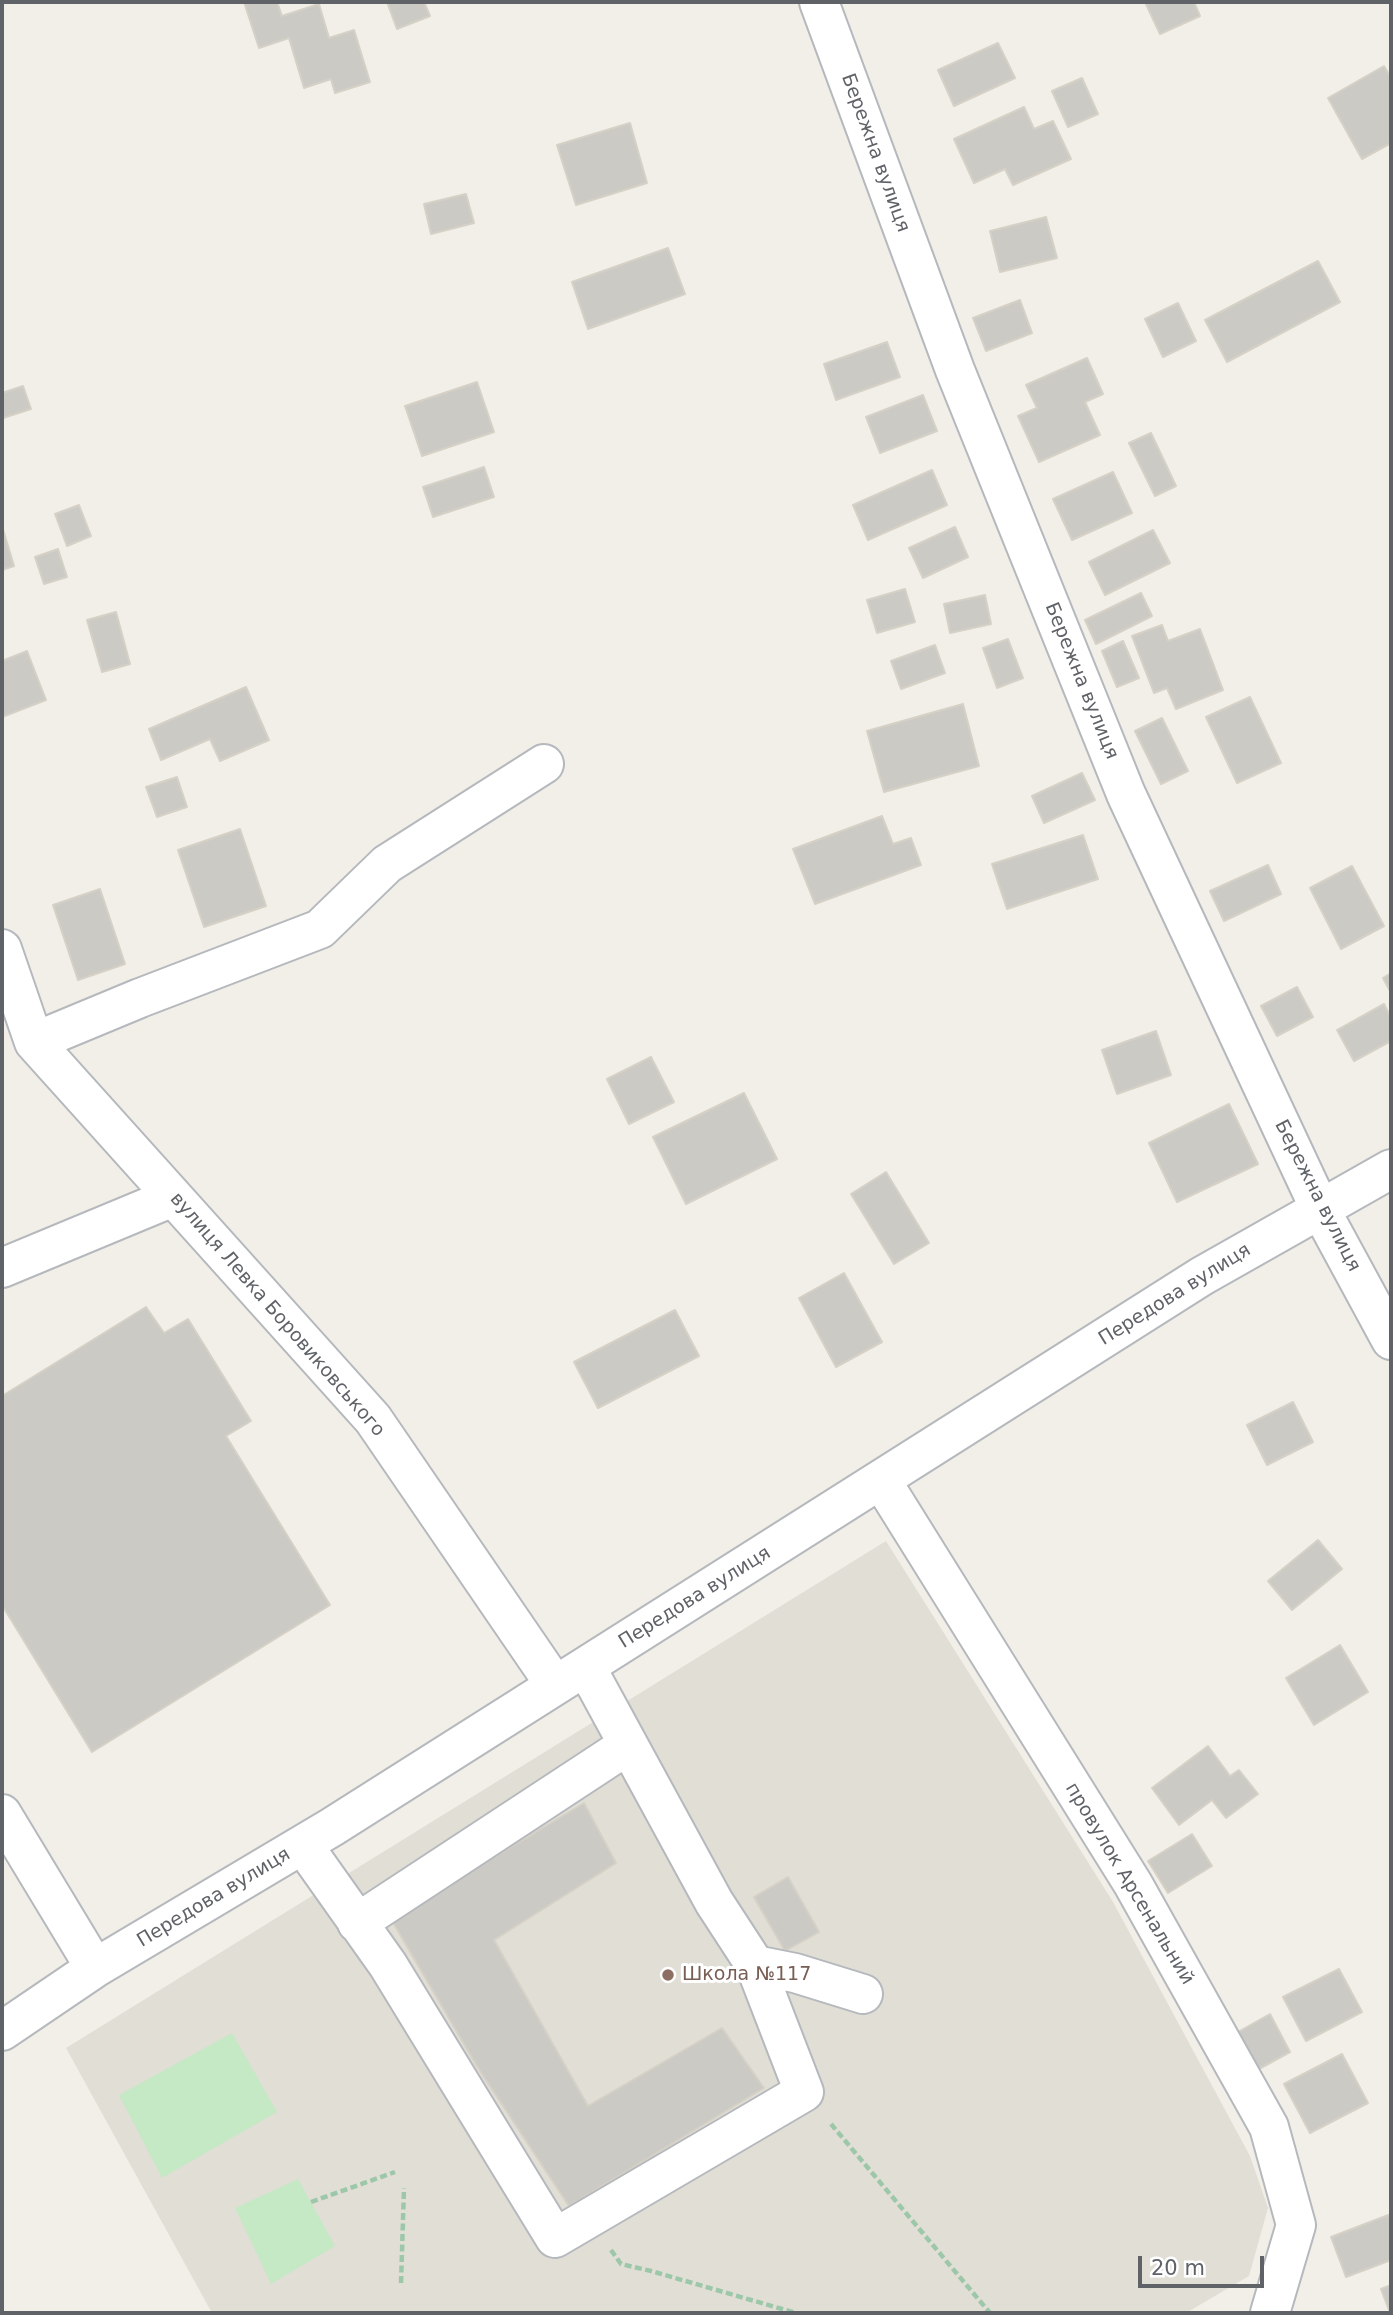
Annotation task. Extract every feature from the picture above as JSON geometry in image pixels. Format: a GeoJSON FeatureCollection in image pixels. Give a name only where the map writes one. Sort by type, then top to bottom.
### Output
{"type":"FeatureCollection","features":[{"type":"Feature","properties":{"kind":"street","name":"Бережна вулиця"},"geometry":{"type":"LineString","coordinates":[[819,2],[955,370],[1126,793],[1320,1209],[1391,1339]]}},
{"type":"Feature","properties":{"kind":"street"},"geometry":{"type":"LineString","coordinates":[[34,1042],[139,998],[320,929],[387,864],[544,764]]}},
{"type":"Feature","properties":{"kind":"street","name":"вулиця Левка Боровиковського"},"geometry":{"type":"LineString","coordinates":[[2,949],[34,1042],[373,1419],[570,1676],[628,1745],[714,1902],[755,1965],[804,2092]]}},
{"type":"Feature","properties":{"kind":"street","name":"Передова вулиця"},"geometry":{"type":"LineString","coordinates":[[2,2031],[95,1968],[303,1845],[1202,1276],[1391,1169]]}},
{"type":"Feature","properties":{"kind":"street"},"geometry":{"type":"LineString","coordinates":[[2,1268],[173,1197]]}},
{"type":"Feature","properties":{"kind":"street","name":"провулок Арсенальний"},"geometry":{"type":"LineString","coordinates":[[881,1480],[1133,1884],[1269,2127],[1296,2225],[1270,2313]]}},
{"type":"Feature","properties":{"kind":"street"},"geometry":{"type":"LineString","coordinates":[[357,1923],[628,1745]]}},
{"type":"Feature","properties":{"kind":"street"},"geometry":{"type":"LineString","coordinates":[[2,1814],[95,1968]]}},
{"type":"Feature","properties":{"kind":"street"},"geometry":{"type":"LineString","coordinates":[[303,1845],[388,1965],[555,2238],[804,2092]]}},
{"type":"Feature","properties":{"kind":"street"},"geometry":{"type":"LineString","coordinates":[[755,1965],[795,1973],[863,1994]]}},
{"type":"Feature","properties":{"kind":"path"},"geometry":{"type":"LineString","coordinates":[[804,2092],[990,2313]]}},
{"type":"Feature","properties":{"kind":"path"},"geometry":{"type":"LineString","coordinates":[[311,2202],[395,2172]]}},
{"type":"Feature","properties":{"kind":"path"},"geometry":{"type":"LineString","coordinates":[[401,2283],[404,2188]]}},
{"type":"Feature","properties":{"kind":"path"},"geometry":{"type":"LineString","coordinates":[[589,2219],[621,2264],[796,2313]]}},
{"type":"Feature","properties":{"kind":"shaded area","name":"Школа №117"},"geometry":{"type":"Polygon","coordinates":[[[886,1541],[1113,1902],[1250,2156],[1268,2208],[1249,2276],[1186,2313],[212,2313],[66,2048],[886,1541]]]}},
{"type":"Feature","properties":{"kind":"green space"},"geometry":{"type":"Polygon","coordinates":[[[232,2033],[277,2112],[162,2178],[119,2095],[232,2033]]]}},
{"type":"Feature","properties":{"kind":"green space"},"geometry":{"type":"Polygon","coordinates":[[[298,2179],[335,2246],[271,2284],[235,2208],[298,2179]]]}},
{"type":"Feature","properties":{"kind":"building"},"geometry":{"type":"Polygon","coordinates":[[[244,2],[277,2],[282,16],[319,4],[329,38],[354,30],[370,82],[335,93],[331,79],[304,88],[289,38],[259,48],[244,2]]]}},
{"type":"Feature","properties":{"kind":"building"},"geometry":{"type":"Polygon","coordinates":[[[387,2],[424,2],[430,16],[397,29],[387,2]]]}},
{"type":"Feature","properties":{"kind":"building"},"geometry":{"type":"Polygon","coordinates":[[[1145,2],[1194,2],[1200,16],[1160,34],[1145,2]]]}},
{"type":"Feature","properties":{"kind":"building"},"geometry":{"type":"Polygon","coordinates":[[[998,43],[1015,78],[954,106],[938,70],[998,43]]]}},
{"type":"Feature","properties":{"kind":"building"},"geometry":{"type":"Polygon","coordinates":[[[1384,66],[1391,78],[1391,143],[1362,159],[1328,98],[1384,66]]]}},
{"type":"Feature","properties":{"kind":"building"},"geometry":{"type":"Polygon","coordinates":[[[1082,78],[1098,114],[1068,127],[1052,91],[1082,78]]]}},
{"type":"Feature","properties":{"kind":"building"},"geometry":{"type":"Polygon","coordinates":[[[1024,107],[1034,129],[1053,121],[1071,159],[1013,185],[1005,169],[974,183],[954,139],[1024,107]]]}},
{"type":"Feature","properties":{"kind":"building"},"geometry":{"type":"Polygon","coordinates":[[[630,123],[647,183],[576,205],[557,145],[630,123]]]}},
{"type":"Feature","properties":{"kind":"building"},"geometry":{"type":"Polygon","coordinates":[[[466,194],[474,223],[431,234],[424,204],[466,194]]]}},
{"type":"Feature","properties":{"kind":"building"},"geometry":{"type":"Polygon","coordinates":[[[1046,217],[1057,258],[1000,272],[990,231],[1046,217]]]}},
{"type":"Feature","properties":{"kind":"building"},"geometry":{"type":"Polygon","coordinates":[[[668,248],[685,294],[588,329],[572,282],[668,248]]]}},
{"type":"Feature","properties":{"kind":"building"},"geometry":{"type":"Polygon","coordinates":[[[1318,261],[1340,302],[1227,362],[1205,320],[1318,261]]]}},
{"type":"Feature","properties":{"kind":"building"},"geometry":{"type":"Polygon","coordinates":[[[1020,300],[1032,333],[986,351],[973,318],[1020,300]]]}},
{"type":"Feature","properties":{"kind":"building"},"geometry":{"type":"Polygon","coordinates":[[[1178,303],[1196,341],[1163,357],[1145,319],[1178,303]]]}},
{"type":"Feature","properties":{"kind":"building"},"geometry":{"type":"Polygon","coordinates":[[[887,342],[900,377],[836,400],[824,364],[887,342]]]}},
{"type":"Feature","properties":{"kind":"building"},"geometry":{"type":"Polygon","coordinates":[[[1087,358],[1103,394],[1085,402],[1100,435],[1039,462],[1018,416],[1037,408],[1026,385],[1087,358]]]}},
{"type":"Feature","properties":{"kind":"building"},"geometry":{"type":"Polygon","coordinates":[[[477,382],[494,432],[422,456],[405,406],[477,382]]]}},
{"type":"Feature","properties":{"kind":"building"},"geometry":{"type":"Polygon","coordinates":[[[23,386],[31,409],[3,418],[2,393],[23,386]]]}},
{"type":"Feature","properties":{"kind":"building"},"geometry":{"type":"Polygon","coordinates":[[[923,395],[937,431],[880,453],[866,417],[923,395]]]}},
{"type":"Feature","properties":{"kind":"building"},"geometry":{"type":"Polygon","coordinates":[[[1151,433],[1176,486],[1155,496],[1129,443],[1151,433]]]}},
{"type":"Feature","properties":{"kind":"building"},"geometry":{"type":"Polygon","coordinates":[[[484,467],[494,497],[433,517],[423,487],[484,467]]]}},
{"type":"Feature","properties":{"kind":"building"},"geometry":{"type":"Polygon","coordinates":[[[932,470],[947,505],[868,540],[853,505],[932,470]]]}},
{"type":"Feature","properties":{"kind":"building"},"geometry":{"type":"Polygon","coordinates":[[[1113,472],[1132,513],[1072,540],[1053,499],[1113,472]]]}},
{"type":"Feature","properties":{"kind":"building"},"geometry":{"type":"Polygon","coordinates":[[[79,505],[91,536],[67,546],[55,514],[79,505]]]}},
{"type":"Feature","properties":{"kind":"building"},"geometry":{"type":"Polygon","coordinates":[[[2,526],[14,566],[2,570],[2,526]]]}},
{"type":"Feature","properties":{"kind":"building"},"geometry":{"type":"Polygon","coordinates":[[[955,527],[968,557],[923,578],[909,548],[955,527]]]}},
{"type":"Feature","properties":{"kind":"building"},"geometry":{"type":"Polygon","coordinates":[[[1153,530],[1170,563],[1105,595],[1089,562],[1153,530]]]}},
{"type":"Feature","properties":{"kind":"building"},"geometry":{"type":"Polygon","coordinates":[[[58,549],[67,577],[44,584],[35,557],[58,549]]]}},
{"type":"Feature","properties":{"kind":"building"},"geometry":{"type":"Polygon","coordinates":[[[905,589],[915,622],[877,633],[867,600],[905,589]]]}},
{"type":"Feature","properties":{"kind":"building"},"geometry":{"type":"Polygon","coordinates":[[[1141,593],[1152,616],[1096,644],[1085,620],[1141,593]]]}},
{"type":"Feature","properties":{"kind":"building"},"geometry":{"type":"Polygon","coordinates":[[[985,595],[991,624],[950,633],[944,604],[985,595]]]}},
{"type":"Feature","properties":{"kind":"building"},"geometry":{"type":"Polygon","coordinates":[[[116,612],[130,664],[102,672],[87,620],[116,612]]]}},
{"type":"Feature","properties":{"kind":"building"},"geometry":{"type":"Polygon","coordinates":[[[1162,625],[1168,641],[1200,629],[1223,690],[1176,709],[1167,688],[1154,693],[1132,636],[1162,625]]]}},
{"type":"Feature","properties":{"kind":"building"},"geometry":{"type":"Polygon","coordinates":[[[1008,639],[1023,678],[997,688],[983,648],[1008,639]]]}},
{"type":"Feature","properties":{"kind":"building"},"geometry":{"type":"Polygon","coordinates":[[[1123,641],[1139,678],[1117,687],[1102,651],[1123,641]]]}},
{"type":"Feature","properties":{"kind":"building"},"geometry":{"type":"Polygon","coordinates":[[[935,645],[945,673],[901,689],[891,661],[935,645]]]}},
{"type":"Feature","properties":{"kind":"building"},"geometry":{"type":"Polygon","coordinates":[[[27,651],[46,700],[2,717],[2,661],[27,651]]]}},
{"type":"Feature","properties":{"kind":"building"},"geometry":{"type":"Polygon","coordinates":[[[246,687],[269,740],[220,761],[210,739],[161,760],[149,729],[246,687]]]}},
{"type":"Feature","properties":{"kind":"building"},"geometry":{"type":"Polygon","coordinates":[[[1250,697],[1281,763],[1237,783],[1206,717],[1250,697]]]}},
{"type":"Feature","properties":{"kind":"building"},"geometry":{"type":"Polygon","coordinates":[[[963,704],[979,766],[884,792],[867,731],[963,704]]]}},
{"type":"Feature","properties":{"kind":"building"},"geometry":{"type":"Polygon","coordinates":[[[1162,718],[1188,771],[1161,784],[1135,731],[1162,718]]]}},
{"type":"Feature","properties":{"kind":"building"},"geometry":{"type":"Polygon","coordinates":[[[1082,773],[1095,800],[1044,823],[1032,796],[1082,773]]]}},
{"type":"Feature","properties":{"kind":"building"},"geometry":{"type":"Polygon","coordinates":[[[177,777],[187,807],[157,817],[146,787],[177,777]]]}},
{"type":"Feature","properties":{"kind":"building"},"geometry":{"type":"Polygon","coordinates":[[[882,816],[893,844],[911,838],[921,865],[815,904],[793,849],[882,816]]]}},
{"type":"Feature","properties":{"kind":"building"},"geometry":{"type":"Polygon","coordinates":[[[240,829],[266,906],[204,927],[178,850],[240,829]]]}},
{"type":"Feature","properties":{"kind":"building"},"geometry":{"type":"Polygon","coordinates":[[[1083,835],[1098,879],[1007,909],[992,864],[1083,835]]]}},
{"type":"Feature","properties":{"kind":"building"},"geometry":{"type":"Polygon","coordinates":[[[1268,865],[1281,894],[1224,921],[1210,891],[1268,865]]]}},
{"type":"Feature","properties":{"kind":"building"},"geometry":{"type":"Polygon","coordinates":[[[1352,866],[1384,926],[1341,949],[1310,888],[1352,866]]]}},
{"type":"Feature","properties":{"kind":"building"},"geometry":{"type":"Polygon","coordinates":[[[100,889],[125,964],[78,980],[53,905],[100,889]]]}},
{"type":"Feature","properties":{"kind":"building"},"geometry":{"type":"Polygon","coordinates":[[[1391,973],[1391,993],[1383,978],[1391,973]]]}},
{"type":"Feature","properties":{"kind":"building"},"geometry":{"type":"Polygon","coordinates":[[[1297,987],[1313,1017],[1277,1036],[1261,1006],[1297,987]]]}},
{"type":"Feature","properties":{"kind":"building"},"geometry":{"type":"Polygon","coordinates":[[[1384,1004],[1391,1018],[1391,1041],[1354,1061],[1337,1030],[1384,1004]]]}},
{"type":"Feature","properties":{"kind":"building"},"geometry":{"type":"Polygon","coordinates":[[[1156,1031],[1171,1075],[1117,1094],[1102,1050],[1156,1031]]]}},
{"type":"Feature","properties":{"kind":"building"},"geometry":{"type":"Polygon","coordinates":[[[651,1057],[674,1102],[629,1124],[607,1079],[651,1057]]]}},
{"type":"Feature","properties":{"kind":"building"},"geometry":{"type":"Polygon","coordinates":[[[744,1093],[777,1159],[686,1204],[653,1137],[744,1093]]]}},
{"type":"Feature","properties":{"kind":"building"},"geometry":{"type":"Polygon","coordinates":[[[1229,1104],[1258,1164],[1177,1202],[1149,1143],[1229,1104]]]}},
{"type":"Feature","properties":{"kind":"building"},"geometry":{"type":"Polygon","coordinates":[[[886,1172],[929,1243],[894,1264],[851,1194],[886,1172]]]}},
{"type":"Feature","properties":{"kind":"building"},"geometry":{"type":"Polygon","coordinates":[[[844,1273],[882,1342],[836,1367],[799,1298],[844,1273]]]}},
{"type":"Feature","properties":{"kind":"building"},"geometry":{"type":"Polygon","coordinates":[[[146,1307],[164,1333],[188,1319],[251,1421],[226,1436],[330,1605],[92,1752],[2,1605],[2,1396],[146,1307]]]}},
{"type":"Feature","properties":{"kind":"building"},"geometry":{"type":"Polygon","coordinates":[[[675,1310],[699,1356],[598,1408],[574,1362],[675,1310]]]}},
{"type":"Feature","properties":{"kind":"building"},"geometry":{"type":"Polygon","coordinates":[[[1293,1402],[1313,1442],[1267,1465],[1247,1425],[1293,1402]]]}},
{"type":"Feature","properties":{"kind":"building"},"geometry":{"type":"Polygon","coordinates":[[[1318,1540],[1342,1569],[1292,1610],[1268,1581],[1318,1540]]]}},
{"type":"Feature","properties":{"kind":"building"},"geometry":{"type":"Polygon","coordinates":[[[1340,1645],[1368,1692],[1314,1725],[1286,1678],[1340,1645]]]}},
{"type":"Feature","properties":{"kind":"building"},"geometry":{"type":"Polygon","coordinates":[[[1208,1746],[1230,1776],[1239,1770],[1258,1794],[1226,1818],[1212,1800],[1179,1825],[1152,1788],[1208,1746]]]}},
{"type":"Feature","properties":{"kind":"building"},"geometry":{"type":"Polygon","coordinates":[[[584,1803],[616,1863],[494,1940],[588,2106],[722,2028],[764,2088],[569,2206],[478,2068],[391,1919],[584,1803]]]}},
{"type":"Feature","properties":{"kind":"building"},"geometry":{"type":"Polygon","coordinates":[[[1192,1834],[1212,1866],[1168,1893],[1148,1861],[1192,1834]]]}},
{"type":"Feature","properties":{"kind":"building"},"geometry":{"type":"Polygon","coordinates":[[[788,1877],[819,1932],[785,1951],[754,1897],[788,1877]]]}},
{"type":"Feature","properties":{"kind":"building"},"geometry":{"type":"Polygon","coordinates":[[[1339,1969],[1362,2012],[1306,2041],[1283,1997],[1339,1969]]]}},
{"type":"Feature","properties":{"kind":"building"},"geometry":{"type":"Polygon","coordinates":[[[1270,2014],[1290,2052],[1259,2069],[1238,2032],[1270,2014]]]}},
{"type":"Feature","properties":{"kind":"building"},"geometry":{"type":"Polygon","coordinates":[[[1342,2054],[1368,2103],[1310,2133],[1284,2084],[1342,2054]]]}},
{"type":"Feature","properties":{"kind":"building"},"geometry":{"type":"Polygon","coordinates":[[[1391,2214],[1391,2260],[1346,2277],[1331,2237],[1391,2214]]]}},
{"type":"Feature","properties":{"kind":"building"},"geometry":{"type":"Polygon","coordinates":[[[1391,2285],[1391,2313],[1390,2313],[1381,2289],[1391,2285]]]}},
{"type":"Feature","properties":{"kind":"place","name":"Школа №117"},"geometry":{"type":"Point","coordinates":[668,1975]}}]}
